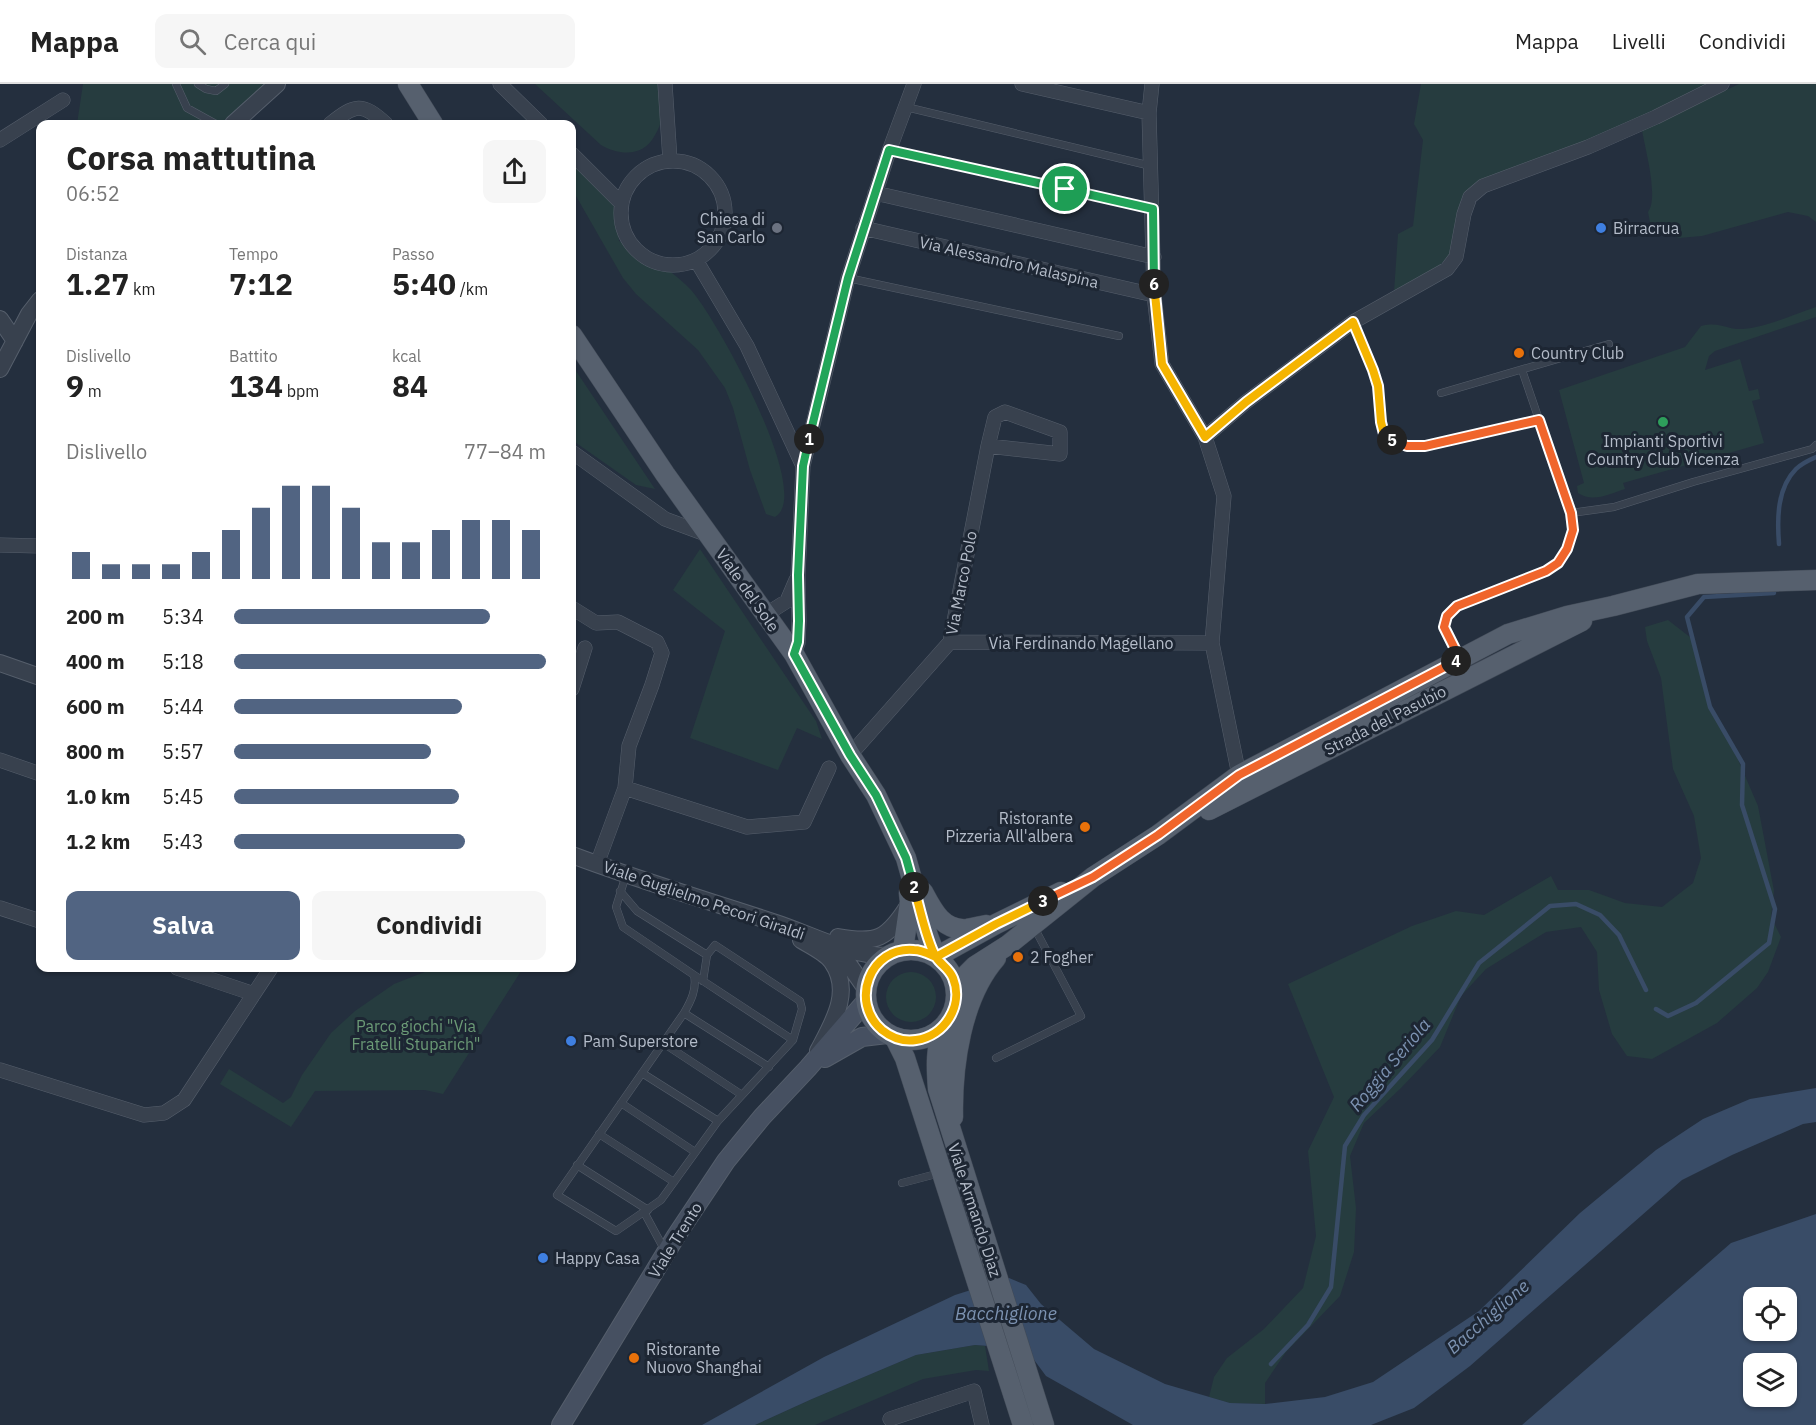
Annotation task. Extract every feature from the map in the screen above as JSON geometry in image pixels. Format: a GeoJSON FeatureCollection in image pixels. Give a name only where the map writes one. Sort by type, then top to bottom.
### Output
{"type":"FeatureCollection","features":[{"type":"Feature","properties":{"kind":"main road"},"geometry":{"type":"LineString","coordinates":[[401,84],[421,105]]}},
{"type":"Feature","properties":{"kind":"main road"},"geometry":{"type":"LineString","coordinates":[[408,84],[430,120]]}},
{"type":"Feature","properties":{"kind":"main road","name":"Viale del Sole"},"geometry":{"type":"LineString","coordinates":[[576,340],[708,535],[794,654],[850,755],[876,795],[906,858],[936,957]]}},
{"type":"Feature","properties":{"kind":"main road","name":"Strada del Pasubio"},"geometry":{"type":"LineString","coordinates":[[943,1027],[955,1005],[967,974],[975,966],[1008,945],[1093,877],[1158,835],[1239,775],[1508,634],[1567,616],[1698,584],[1816,580]]}},
{"type":"Feature","properties":{"kind":"main road","name":"Strada del Pasubio"},"geometry":{"type":"LineString","coordinates":[[1158,835],[1613,606]]}},
{"type":"Feature","properties":{"kind":"main road"},"geometry":{"type":"LineString","coordinates":[[906,858],[928,902],[937,917],[944,923],[951,927],[966,929],[996,924]]}},
{"type":"Feature","properties":{"kind":"main road","name":"Viale del Sole"},"geometry":{"type":"LineString","coordinates":[[895,953],[910,902],[906,858]]}},
{"type":"Feature","properties":{"kind":"main road","name":"Strada del Pasubio"},"geometry":{"type":"LineString","coordinates":[[936,957],[996,924],[1093,877]]}},
{"type":"Feature","properties":{"kind":"main road"},"geometry":{"type":"LineString","coordinates":[[957,1155],[952,1091],[963,1027],[988,967],[1008,945]]}},
{"type":"Feature","properties":{"kind":"main road"},"geometry":{"type":"LineString","coordinates":[[943,1027],[935,1034],[916,1040],[891,1036],[877,1025],[869,1014],[866,995],[873,970],[895,953],[914,950],[926,952],[946,966],[953,978],[956,992],[955,1005]]}},
{"type":"Feature","properties":{"kind":"main road","name":"Viale Trento"},"geometry":{"type":"LineString","coordinates":[[561,1425],[666,1253],[726,1161],[808,1068],[866,995]]}},
{"type":"Feature","properties":{"kind":"main road","name":"Viale Armando Diaz"},"geometry":{"type":"LineString","coordinates":[[943,1027],[937,1047],[938,1089],[957,1155],[1006,1367],[1023,1425]]}},
{"type":"Feature","properties":{"kind":"main road","name":"Viale Trento"},"geometry":{"type":"LineString","coordinates":[[808,1068],[862,1037],[891,1036]]}},
{"type":"Feature","properties":{"kind":"main road","name":"Viale Armando Diaz"},"geometry":{"type":"LineString","coordinates":[[891,1036],[905,1058],[942,1173],[1027,1369],[1044,1425]]}},
{"type":"Feature","properties":{"kind":"street"},"geometry":{"type":"LineString","coordinates":[[238,120],[278,84]]}},
{"type":"Feature","properties":{"kind":"street"},"geometry":{"type":"LineString","coordinates":[[500,84],[537,120]]}},
{"type":"Feature","properties":{"kind":"street"},"geometry":{"type":"LineString","coordinates":[[665,84],[670,160]]}},
{"type":"Feature","properties":{"kind":"street"},"geometry":{"type":"LineString","coordinates":[[794,654],[798,642],[798,575],[803,466],[848,278],[889,150],[914,84]]}},
{"type":"Feature","properties":{"kind":"street"},"geometry":{"type":"LineString","coordinates":[[1022,84],[1149,113]]}},
{"type":"Feature","properties":{"kind":"street"},"geometry":{"type":"LineString","coordinates":[[1152,84],[1149,113],[1154,295],[1162,364],[1205,437],[1224,496],[1212,643],[1239,775]]}},
{"type":"Feature","properties":{"kind":"street"},"geometry":{"type":"LineString","coordinates":[[1205,437],[1246,402],[1353,322],[1446,269],[1456,256],[1464,214],[1470,197],[1483,186],[1588,147],[1722,84]]}},
{"type":"Feature","properties":{"kind":"street"},"geometry":{"type":"LineString","coordinates":[[0,140],[63,100]]}},
{"type":"Feature","properties":{"kind":"street"},"geometry":{"type":"LineString","coordinates":[[335,120],[356,108],[367,109],[381,120]]}},
{"type":"Feature","properties":{"kind":"street"},"geometry":{"type":"LineString","coordinates":[[576,158],[621,203]]}},
{"type":"Feature","properties":{"kind":"street"},"geometry":{"type":"LineString","coordinates":[[670,160],[686,162],[700,168],[721,192],[725,207],[724,224],[709,251],[696,260],[680,265],[663,265],[648,259],[634,249],[625,235],[620,219],[621,203],[627,186],[638,173],[653,164],[670,160]]}},
{"type":"Feature","properties":{"kind":"street"},"geometry":{"type":"LineString","coordinates":[[875,194],[1154,257]]}},
{"type":"Feature","properties":{"kind":"street","name":"Via Alessandro Malaspina"},"geometry":{"type":"LineString","coordinates":[[863,228],[1154,295]]}},
{"type":"Feature","properties":{"kind":"street"},"geometry":{"type":"LineString","coordinates":[[696,260],[747,346],[803,466]]}},
{"type":"Feature","properties":{"kind":"street"},"geometry":{"type":"LineString","coordinates":[[0,369],[36,305]]}},
{"type":"Feature","properties":{"kind":"street"},"geometry":{"type":"LineString","coordinates":[[0,319],[15,340]]}},
{"type":"Feature","properties":{"kind":"street","name":"Via Marco Polo"},"geometry":{"type":"LineString","coordinates":[[850,755],[950,642],[988,446],[995,417],[1005,412],[1060,432],[1060,454],[988,446]]}},
{"type":"Feature","properties":{"kind":"street"},"geometry":{"type":"LineString","coordinates":[[576,455],[665,519],[708,535]]}},
{"type":"Feature","properties":{"kind":"street"},"geometry":{"type":"LineString","coordinates":[[0,545],[36,546]]}},
{"type":"Feature","properties":{"kind":"street"},"geometry":{"type":"LineString","coordinates":[[765,615],[787,601],[798,575]]}},
{"type":"Feature","properties":{"kind":"street"},"geometry":{"type":"LineString","coordinates":[[576,610],[596,623],[618,622],[657,642],[662,653],[629,746],[626,788],[597,864]]}},
{"type":"Feature","properties":{"kind":"street","name":"Via Ferdinando Magellano"},"geometry":{"type":"LineString","coordinates":[[950,642],[1212,643]]}},
{"type":"Feature","properties":{"kind":"street"},"geometry":{"type":"LineString","coordinates":[[576,676],[585,648]]}},
{"type":"Feature","properties":{"kind":"street"},"geometry":{"type":"LineString","coordinates":[[0,663],[36,676]]}},
{"type":"Feature","properties":{"kind":"street"},"geometry":{"type":"LineString","coordinates":[[0,760],[36,773]]}},
{"type":"Feature","properties":{"kind":"street"},"geometry":{"type":"LineString","coordinates":[[626,788],[747,827],[804,822],[829,768]]}},
{"type":"Feature","properties":{"kind":"street","name":"Viale Guglielmo Pecori Giraldi"},"geometry":{"type":"LineString","coordinates":[[576,856],[626,875],[776,923],[836,946],[876,956],[895,953]]}},
{"type":"Feature","properties":{"kind":"street"},"geometry":{"type":"LineString","coordinates":[[776,923],[840,938],[870,940],[879,938],[890,931],[910,902]]}},
{"type":"Feature","properties":{"kind":"street"},"geometry":{"type":"LineString","coordinates":[[0,908],[36,920]]}},
{"type":"Feature","properties":{"kind":"street"},"geometry":{"type":"LineString","coordinates":[[776,923],[830,959],[841,986],[836,1016],[808,1068]]}},
{"type":"Feature","properties":{"kind":"street"},"geometry":{"type":"LineString","coordinates":[[836,946],[866,995]]}},
{"type":"Feature","properties":{"kind":"street"},"geometry":{"type":"LineString","coordinates":[[189,972],[254,994]]}},
{"type":"Feature","properties":{"kind":"street"},"geometry":{"type":"LineString","coordinates":[[0,1070],[144,1115],[164,1113],[184,1100],[268,972]]}},
{"type":"Feature","properties":{"kind":"street"},"geometry":{"type":"LineString","coordinates":[[890,1419],[974,1391],[982,1425]]}},
{"type":"Feature","properties":{"kind":"lane"},"geometry":{"type":"LineString","coordinates":[[176,84],[187,108],[209,120]]}},
{"type":"Feature","properties":{"kind":"lane"},"geometry":{"type":"LineString","coordinates":[[198,84],[216,91],[225,84]]}},
{"type":"Feature","properties":{"kind":"lane"},"geometry":{"type":"LineString","coordinates":[[906,107],[1151,166]]}},
{"type":"Feature","properties":{"kind":"lane"},"geometry":{"type":"LineString","coordinates":[[889,150],[1153,209]]}},
{"type":"Feature","properties":{"kind":"lane"},"geometry":{"type":"LineString","coordinates":[[848,278],[1119,336]]}},
{"type":"Feature","properties":{"kind":"lane"},"geometry":{"type":"LineString","coordinates":[[1353,322],[1378,386],[1384,434],[1395,442],[1407,446],[1425,446],[1539,420]]}},
{"type":"Feature","properties":{"kind":"lane"},"geometry":{"type":"LineString","coordinates":[[1441,393],[1609,344]]}},
{"type":"Feature","properties":{"kind":"lane"},"geometry":{"type":"LineString","coordinates":[[1460,659],[1444,627],[1447,616],[1457,606],[1546,571],[1558,563],[1567,549],[1573,530],[1571,513],[1522,370]]}},
{"type":"Feature","properties":{"kind":"lane"},"geometry":{"type":"LineString","coordinates":[[1571,513],[1614,507],[1812,449],[1816,445]]}},
{"type":"Feature","properties":{"kind":"lane"},"geometry":{"type":"LineString","coordinates":[[626,875],[616,907],[623,927],[793,1040]]}},
{"type":"Feature","properties":{"kind":"lane"},"geometry":{"type":"LineString","coordinates":[[620,891],[637,910],[707,955]]}},
{"type":"Feature","properties":{"kind":"lane"},"geometry":{"type":"LineString","coordinates":[[996,1058],[1081,1016],[1033,925]]}},
{"type":"Feature","properties":{"kind":"lane"},"geometry":{"type":"LineString","coordinates":[[694,975],[696,983],[692,999],[684,1013],[556,1195],[616,1231],[661,1200],[718,1121],[793,1040],[802,1009],[800,1001],[715,945],[707,955],[703,981]]}},
{"type":"Feature","properties":{"kind":"lane"},"geometry":{"type":"LineString","coordinates":[[684,1013],[769,1066]]}},
{"type":"Feature","properties":{"kind":"lane"},"geometry":{"type":"LineString","coordinates":[[663,1043],[742,1095]]}},
{"type":"Feature","properties":{"kind":"lane"},"geometry":{"type":"LineString","coordinates":[[642,1073],[718,1121]]}},
{"type":"Feature","properties":{"kind":"lane"},"geometry":{"type":"LineString","coordinates":[[621,1103],[695,1152]]}},
{"type":"Feature","properties":{"kind":"lane"},"geometry":{"type":"LineString","coordinates":[[599,1134],[674,1182]]}},
{"type":"Feature","properties":{"kind":"lane"},"geometry":{"type":"LineString","coordinates":[[578,1165],[646,1211],[666,1253]]}},
{"type":"Feature","properties":{"kind":"lane"},"geometry":{"type":"LineString","coordinates":[[903,1183],[942,1173]]}},
{"type":"Feature","properties":{"kind":"green space"},"geometry":{"type":"Polygon","coordinates":[[[83,84],[265,84],[224,120],[78,120],[83,84]]]}},
{"type":"Feature","properties":{"kind":"green space"},"geometry":{"type":"Polygon","coordinates":[[[535,84],[658,84],[662,113],[660,124],[650,142],[638,151],[624,152],[608,149],[535,84]]]}},
{"type":"Feature","properties":{"kind":"green space"},"geometry":{"type":"Polygon","coordinates":[[[1421,84],[1711,84],[1660,109],[1466,194],[1451,254],[1438,267],[1394,292],[1398,234],[1413,226],[1423,140],[1414,124],[1421,84]]]}},
{"type":"Feature","properties":{"kind":"green space"},"geometry":{"type":"Polygon","coordinates":[[[1739,84],[1816,84],[1816,222],[1808,216],[1788,212],[1702,236],[1679,238],[1662,232],[1650,222],[1648,212],[1651,205],[1652,184],[1642,130],[1739,84]]]}},
{"type":"Feature","properties":{"kind":"green space"},"geometry":{"type":"Polygon","coordinates":[[[576,164],[614,205],[619,241],[657,263],[683,282],[703,306],[720,333],[739,367],[772,442],[782,476],[784,502],[775,517],[766,514],[725,388],[698,350],[636,294],[623,278],[576,196],[576,164]]]}},
{"type":"Feature","properties":{"kind":"green space","name":"Impianti Sportivi Country Club Vicenza"},"geometry":{"type":"Polygon","coordinates":[[[1816,307],[1816,317],[1715,351],[1709,356],[1705,370],[1740,359],[1749,391],[1758,389],[1760,399],[1752,401],[1764,443],[1623,483],[1625,489],[1607,495],[1589,497],[1578,493],[1577,486],[1584,483],[1559,390],[1685,347],[1701,326],[1713,324],[1737,329],[1751,328],[1816,307]]]}},
{"type":"Feature","properties":{"kind":"green space"},"geometry":{"type":"Polygon","coordinates":[[[576,371],[655,489],[636,485],[576,443],[576,371]]]}},
{"type":"Feature","properties":{"kind":"green space"},"geometry":{"type":"Polygon","coordinates":[[[700,549],[816,721],[822,739],[797,728],[778,770],[690,738],[725,631],[673,590],[700,549]]]}},
{"type":"Feature","properties":{"kind":"green space"},"geometry":{"type":"Polygon","coordinates":[[[1668,620],[1695,641],[1709,702],[1730,741],[1758,806],[1774,891],[1771,917],[1781,937],[1768,972],[1757,988],[1717,1023],[1652,1059],[1627,1056],[1612,1034],[1599,990],[1597,952],[1581,927],[1546,932],[1486,969],[1461,996],[1440,1047],[1364,1123],[1350,1156],[1356,1208],[1354,1252],[1340,1296],[1286,1352],[1265,1383],[1265,1404],[1230,1403],[1209,1397],[1214,1377],[1227,1358],[1264,1329],[1303,1288],[1316,1236],[1308,1151],[1334,1097],[1288,984],[1412,926],[1456,911],[1484,915],[1551,876],[1558,890],[1589,890],[1625,903],[1662,907],[1693,883],[1701,858],[1694,816],[1673,769],[1661,678],[1647,641],[1645,627],[1668,620]]]}},
{"type":"Feature","properties":{"kind":"green space","name":"Parco giochi \"Via Fratelli Stuparich\""},"geometry":{"type":"Polygon","coordinates":[[[425,972],[520,972],[443,1094],[425,1090],[315,1091],[291,1127],[220,1084],[229,1069],[283,1103],[291,1097],[302,1075],[331,1033],[355,1011],[394,984],[425,972]]]}},
{"type":"Feature","properties":{"kind":"green space"},"geometry":{"type":"Polygon","coordinates":[[[906,972],[916,972],[929,979],[936,992],[936,1002],[929,1015],[916,1022],[906,1022],[897,1018],[890,1011],[886,1002],[886,992],[890,983],[897,976],[906,972]]]}},
{"type":"Feature","properties":{"kind":"green space"},"geometry":{"type":"Polygon","coordinates":[[[975,1345],[985,1346],[989,1371],[976,1370],[923,1379],[815,1425],[755,1425],[916,1355],[975,1345]]]}},
{"type":"Feature","properties":{"kind":"water","name":"Bacchiglione"},"geometry":{"type":"Polygon","coordinates":[[[1816,1088],[1816,1122],[1803,1124],[1682,1180],[1470,1366],[1414,1408],[1371,1425],[1133,1425],[1046,1376],[1026,1349],[975,1345],[916,1355],[755,1425],[702,1425],[824,1357],[955,1295],[1009,1278],[1026,1285],[1041,1304],[1094,1349],[1165,1384],[1230,1403],[1265,1404],[1325,1397],[1373,1382],[1479,1311],[1580,1213],[1656,1150],[1703,1119],[1750,1099],[1816,1088]]]}},
{"type":"Feature","properties":{"kind":"water"},"geometry":{"type":"Polygon","coordinates":[[[1816,1214],[1816,1425],[1522,1425],[1731,1243],[1816,1214]]]}},
{"type":"Feature","properties":{"kind":"waterway","name":"Roggia Seriola"},"geometry":{"type":"LineString","coordinates":[[1779,544],[1778,514],[1785,485],[1796,469],[1816,457]]}},
{"type":"Feature","properties":{"kind":"waterway","name":"Roggia Seriola"},"geometry":{"type":"LineString","coordinates":[[1656,1009],[1668,1016],[1696,1003],[1769,943],[1775,909],[1742,805],[1743,764],[1710,707],[1687,617],[1704,597],[1774,593]]}},
{"type":"Feature","properties":{"kind":"waterway","name":"Roggia Seriola"},"geometry":{"type":"LineString","coordinates":[[1271,1364],[1308,1325],[1331,1287],[1345,1146],[1364,1115],[1432,1040],[1479,963],[1550,906],[1576,904],[1600,915],[1619,935],[1646,990]]}},
{"type":"Feature","properties":{"kind":"place","name":"Chiesa di San Carlo"},"geometry":{"type":"Point","coordinates":[777,228]}},
{"type":"Feature","properties":{"kind":"place","name":"Birracrua"},"geometry":{"type":"Point","coordinates":[1601,228]}},
{"type":"Feature","properties":{"kind":"place","name":"Country Club"},"geometry":{"type":"Point","coordinates":[1519,353]}},
{"type":"Feature","properties":{"kind":"place","name":"Impianti Sportivi Country Club Vicenza"},"geometry":{"type":"Point","coordinates":[1663,422]}},
{"type":"Feature","properties":{"kind":"place","name":"Ristorante Pizzeria All'albera"},"geometry":{"type":"Point","coordinates":[1085,827]}},
{"type":"Feature","properties":{"kind":"place","name":"2 Fogher"},"geometry":{"type":"Point","coordinates":[1018,957]}},
{"type":"Feature","properties":{"kind":"place","name":"Pam Superstore"},"geometry":{"type":"Point","coordinates":[571,1041]}},
{"type":"Feature","properties":{"kind":"place","name":"Happy Casa"},"geometry":{"type":"Point","coordinates":[543,1258]}},
{"type":"Feature","properties":{"kind":"place","name":"Ristorante Nuovo Shanghai"},"geometry":{"type":"Point","coordinates":[634,1358]}},
{"type":"Feature","properties":{"kind":"route"},"geometry":{"type":"LineString","coordinates":[[1065,189],[889,150],[848,278],[803,466],[798,575],[798,642],[794,654],[850,755],[876,795],[906,858],[936,957],[946,966],[953,978],[956,992],[955,1005],[943,1027],[926,1038],[905,1040],[887,1034],[869,1014],[866,1000],[868,980],[873,970],[887,956],[903,950],[914,950],[936,957],[996,924],[1093,877],[1158,835],[1239,775],[1460,659],[1444,627],[1447,616],[1457,606],[1546,571],[1558,563],[1567,549],[1573,530],[1571,513],[1539,420],[1425,446],[1407,446],[1395,442],[1384,434],[1378,386],[1353,322],[1246,402],[1205,437],[1162,364],[1154,295],[1153,209],[1065,189]]}}]}
